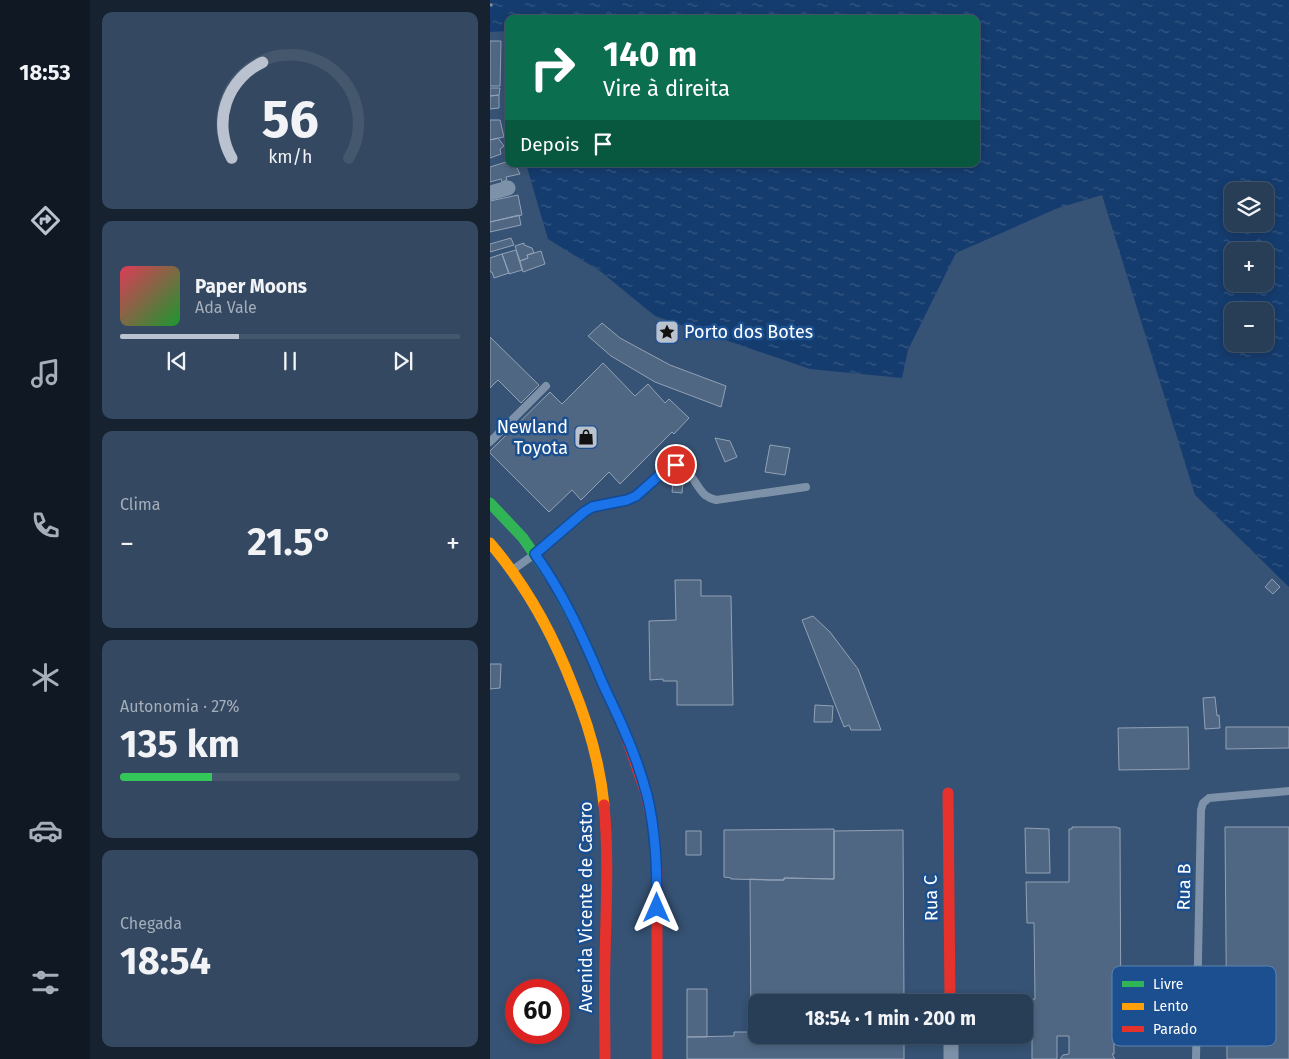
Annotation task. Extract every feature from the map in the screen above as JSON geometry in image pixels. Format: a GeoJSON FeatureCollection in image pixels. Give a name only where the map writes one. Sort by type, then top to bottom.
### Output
{"type":"FeatureCollection","features":[{"type":"Feature","properties":{"kind":"main road"},"geometry":{"type":"LineString","coordinates":[[490,503],[523,538],[554,583],[583,638],[624,730],[646,794],[654,831],[657,872],[657,1059]]}},
{"type":"Feature","properties":{"kind":"main road","name":"Avenida Vicente de Castro"},"geometry":{"type":"LineString","coordinates":[[490,543],[512,570],[547,625],[559,650],[589,727],[596,755],[603,794],[606,838],[605,1059]]}},
{"type":"Feature","properties":{"kind":"main road","name":"Rua C"},"geometry":{"type":"LineString","coordinates":[[948,793],[950,994]]}},
{"type":"Feature","properties":{"kind":"street"},"geometry":{"type":"LineString","coordinates":[[490,193],[508,188]]}},
{"type":"Feature","properties":{"kind":"street"},"geometry":{"type":"LineString","coordinates":[[951,1044],[951,1059]]}},
{"type":"Feature","properties":{"kind":"lane"},"geometry":{"type":"LineString","coordinates":[[490,442],[546,386]]}},
{"type":"Feature","properties":{"kind":"lane"},"geometry":{"type":"LineString","coordinates":[[512,570],[535,554],[584,512],[592,507],[627,500],[636,496],[670,466],[683,467],[704,494],[716,500],[806,488]]}},
{"type":"Feature","properties":{"kind":"lane","name":"Rua B"},"geometry":{"type":"LineString","coordinates":[[1198,966],[1201,810],[1203,803],[1209,798],[1289,791]]}},
{"type":"Feature","properties":{"kind":"lane","name":"Rua B"},"geometry":{"type":"LineString","coordinates":[[1196,1046],[1196,1059]]}},
{"type":"Feature","properties":{"kind":"path"},"geometry":{"type":"LineString","coordinates":[[490,5],[495,5]]}},
{"type":"Feature","properties":{"kind":"water"},"geometry":{"type":"Polygon","coordinates":[[[490,0],[1289,0],[1289,587],[1195,495],[1102,195],[1058,208],[956,253],[908,350],[902,378],[810,369],[655,316],[600,271],[548,239],[527,167],[980,167],[980,15],[505,15],[505,31],[490,32],[490,0]]]}},
{"type":"Feature","properties":{"kind":"building"},"geometry":{"type":"Polygon","coordinates":[[[490,41],[501,41],[500,86],[490,86],[490,41]]]}},
{"type":"Feature","properties":{"kind":"building"},"geometry":{"type":"Polygon","coordinates":[[[490,88],[500,88],[499,95],[490,96],[490,88]]]}},
{"type":"Feature","properties":{"kind":"building"},"geometry":{"type":"Polygon","coordinates":[[[499,95],[499,108],[490,109],[490,96],[499,95]]]}},
{"type":"Feature","properties":{"kind":"building"},"geometry":{"type":"Polygon","coordinates":[[[490,120],[500,120],[504,137],[490,140],[490,120]]]}},
{"type":"Feature","properties":{"kind":"building"},"geometry":{"type":"Polygon","coordinates":[[[498,138],[504,146],[500,149],[501,154],[490,158],[490,140],[498,138]]]}},
{"type":"Feature","properties":{"kind":"building"},"geometry":{"type":"Polygon","coordinates":[[[505,162],[505,167],[516,167],[520,174],[506,177],[507,180],[502,182],[501,179],[490,182],[490,167],[505,162]]]}},
{"type":"Feature","properties":{"kind":"building"},"geometry":{"type":"Polygon","coordinates":[[[518,195],[522,215],[490,222],[490,201],[518,195]]]}},
{"type":"Feature","properties":{"kind":"building"},"geometry":{"type":"Polygon","coordinates":[[[519,215],[521,225],[490,232],[490,222],[519,215]]]}},
{"type":"Feature","properties":{"kind":"building"},"geometry":{"type":"Polygon","coordinates":[[[511,238],[514,245],[490,252],[490,244],[511,238]]]}},
{"type":"Feature","properties":{"kind":"building"},"geometry":{"type":"Polygon","coordinates":[[[524,243],[524,245],[532,248],[534,253],[527,255],[528,258],[520,261],[515,246],[524,243]]]}},
{"type":"Feature","properties":{"kind":"building"},"geometry":{"type":"Polygon","coordinates":[[[516,250],[522,270],[509,274],[502,254],[516,250]]]}},
{"type":"Feature","properties":{"kind":"building"},"geometry":{"type":"Polygon","coordinates":[[[541,251],[545,264],[523,272],[520,261],[528,258],[527,255],[541,251]]]}},
{"type":"Feature","properties":{"kind":"building"},"geometry":{"type":"Polygon","coordinates":[[[502,254],[509,273],[494,278],[492,272],[490,272],[490,258],[502,254]]]}},
{"type":"Feature","properties":{"kind":"building"},"geometry":{"type":"Polygon","coordinates":[[[602,323],[620,338],[670,365],[726,386],[721,407],[655,382],[611,356],[588,336],[602,323]]]}},
{"type":"Feature","properties":{"kind":"building"},"geometry":{"type":"Polygon","coordinates":[[[490,337],[539,385],[521,403],[498,380],[490,388],[490,337]]]}},
{"type":"Feature","properties":{"kind":"building","name":"Newland Toyota"},"geometry":{"type":"Polygon","coordinates":[[[603,363],[635,396],[648,384],[665,403],[669,399],[689,418],[674,434],[672,432],[620,484],[609,472],[581,500],[572,490],[549,512],[490,451],[550,392],[562,404],[603,363]]]}},
{"type":"Feature","properties":{"kind":"building"},"geometry":{"type":"Polygon","coordinates":[[[715,438],[730,441],[737,457],[725,462],[715,438]]]}},
{"type":"Feature","properties":{"kind":"building"},"geometry":{"type":"Polygon","coordinates":[[[770,445],[790,448],[785,475],[765,472],[770,445]]]}},
{"type":"Feature","properties":{"kind":"building"},"geometry":{"type":"Polygon","coordinates":[[[673,481],[683,482],[682,493],[672,492],[673,481]]]}},
{"type":"Feature","properties":{"kind":"building"},"geometry":{"type":"Polygon","coordinates":[[[1272,579],[1280,587],[1273,594],[1265,587],[1272,579]]]}},
{"type":"Feature","properties":{"kind":"building"},"geometry":{"type":"Polygon","coordinates":[[[675,580],[701,580],[701,596],[731,596],[733,705],[677,705],[677,681],[650,680],[649,621],[676,620],[675,580]]]}},
{"type":"Feature","properties":{"kind":"building"},"geometry":{"type":"Polygon","coordinates":[[[813,616],[830,632],[858,669],[881,730],[851,730],[849,725],[844,727],[802,620],[813,616]]]}},
{"type":"Feature","properties":{"kind":"building"},"geometry":{"type":"Polygon","coordinates":[[[490,664],[501,664],[500,688],[490,689],[490,664]]]}},
{"type":"Feature","properties":{"kind":"building"},"geometry":{"type":"Polygon","coordinates":[[[1215,697],[1220,728],[1205,729],[1203,698],[1215,697]]]}},
{"type":"Feature","properties":{"kind":"building"},"geometry":{"type":"Polygon","coordinates":[[[815,705],[833,706],[832,722],[814,722],[815,705]]]}},
{"type":"Feature","properties":{"kind":"building"},"geometry":{"type":"Polygon","coordinates":[[[1188,727],[1189,769],[1119,770],[1118,728],[1188,727]]]}},
{"type":"Feature","properties":{"kind":"building"},"geometry":{"type":"Polygon","coordinates":[[[1226,727],[1289,727],[1289,748],[1226,749],[1226,727]]]}},
{"type":"Feature","properties":{"kind":"building"},"geometry":{"type":"Polygon","coordinates":[[[1072,827],[1120,828],[1121,966],[1112,966],[1112,1046],[1114,1046],[1114,1054],[1112,1054],[1115,1059],[1060,1059],[1063,1055],[1069,1054],[1069,1036],[1057,1036],[1057,1059],[1032,1059],[1033,999],[1035,999],[1034,923],[1027,923],[1026,882],[1069,882],[1069,829],[1072,829],[1072,827]]]}},
{"type":"Feature","properties":{"kind":"building"},"geometry":{"type":"Polygon","coordinates":[[[1225,827],[1289,827],[1289,1059],[1227,1059],[1227,1046],[1276,1046],[1276,966],[1226,966],[1225,827]]]}},
{"type":"Feature","properties":{"kind":"building"},"geometry":{"type":"Polygon","coordinates":[[[1025,828],[1049,829],[1050,873],[1026,873],[1025,828]]]}},
{"type":"Feature","properties":{"kind":"building"},"geometry":{"type":"Polygon","coordinates":[[[834,829],[834,879],[784,878],[784,880],[771,880],[731,879],[724,877],[724,830],[834,829]]]}},
{"type":"Feature","properties":{"kind":"building"},"geometry":{"type":"Polygon","coordinates":[[[903,830],[904,994],[751,994],[750,879],[834,879],[834,831],[903,830]]]}},
{"type":"Feature","properties":{"kind":"building"},"geometry":{"type":"Polygon","coordinates":[[[686,831],[701,831],[701,855],[686,855],[686,831]]]}},
{"type":"Feature","properties":{"kind":"building"},"geometry":{"type":"Polygon","coordinates":[[[687,989],[707,989],[707,1037],[687,1037],[687,989]]]}},
{"type":"Feature","properties":{"kind":"building"},"geometry":{"type":"Polygon","coordinates":[[[734,1032],[748,1032],[748,1044],[904,1044],[904,1059],[687,1059],[687,1037],[734,1036],[734,1032]]]}},
{"type":"Feature","properties":{"kind":"traffic: fast"},"geometry":{"type":"LineString","coordinates":[[490,503],[523,538],[554,583],[583,638],[606,691]]}},
{"type":"Feature","properties":{"kind":"traffic: slow"},"geometry":{"type":"LineString","coordinates":[[490,543],[526,592],[556,646],[583,713],[600,774],[604,805]]}},
{"type":"Feature","properties":{"kind":"traffic: jam"},"geometry":{"type":"LineString","coordinates":[[606,691],[624,730],[646,794],[654,831],[657,872],[657,1059]]}},
{"type":"Feature","properties":{"kind":"traffic: jam"},"geometry":{"type":"LineString","coordinates":[[948,793],[950,994]]}},
{"type":"Feature","properties":{"kind":"traffic: jam"},"geometry":{"type":"LineString","coordinates":[[604,805],[607,863],[605,1059]]}},
{"type":"Feature","properties":{"kind":"place","name":"Porto dos Botes"},"geometry":{"type":"Point","coordinates":[667,332]}},
{"type":"Feature","properties":{"kind":"place","name":"Newland Toyota"},"geometry":{"type":"Point","coordinates":[586,437]}},
{"type":"Feature","properties":{"kind":"route"},"geometry":{"type":"LineString","coordinates":[[657,908],[654,831],[646,794],[633,754],[583,638],[554,583],[535,554],[584,512],[592,507],[619,503],[636,496],[670,466],[676,465]]}}]}
